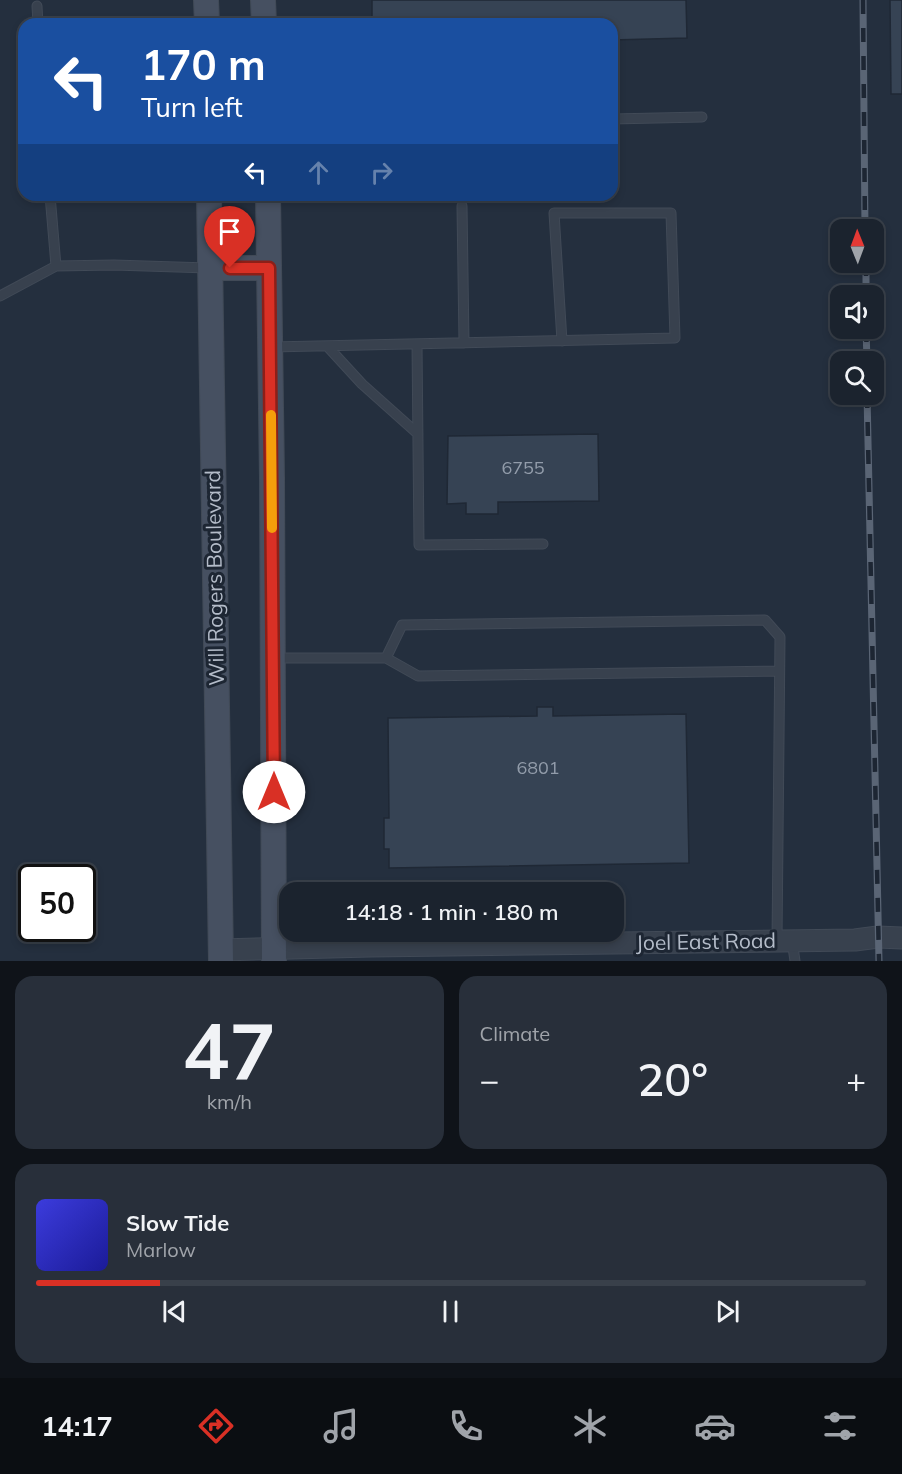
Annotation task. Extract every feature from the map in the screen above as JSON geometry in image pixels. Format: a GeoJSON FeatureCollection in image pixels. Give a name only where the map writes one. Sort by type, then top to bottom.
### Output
{"type":"FeatureCollection","features":[{"type":"Feature","properties":{"kind":"main road"},"geometry":{"type":"LineString","coordinates":[[206,0],[207,18]]}},
{"type":"Feature","properties":{"kind":"main road"},"geometry":{"type":"LineString","coordinates":[[263,0],[264,18]]}},
{"type":"Feature","properties":{"kind":"main road","name":"Will Rogers Boulevard"},"geometry":{"type":"LineString","coordinates":[[209,201],[221,956]]}},
{"type":"Feature","properties":{"kind":"main road"},"geometry":{"type":"LineString","coordinates":[[268,201],[274,955]]}},
{"type":"Feature","properties":{"kind":"main road"},"geometry":{"type":"LineString","coordinates":[[210,268],[269,268]]}},
{"type":"Feature","properties":{"kind":"street","name":"Joel East Road"},"geometry":{"type":"LineString","coordinates":[[221,956],[274,955],[370,946],[788,947],[879,937],[902,938]]}},
{"type":"Feature","properties":{"kind":"lane"},"geometry":{"type":"LineString","coordinates":[[37,6],[38,18]]}},
{"type":"Feature","properties":{"kind":"lane"},"geometry":{"type":"LineString","coordinates":[[618,119],[702,117]]}},
{"type":"Feature","properties":{"kind":"lane"},"geometry":{"type":"LineString","coordinates":[[51,201],[56,266]]}},
{"type":"Feature","properties":{"kind":"lane"},"geometry":{"type":"LineString","coordinates":[[462,206],[464,343]]}},
{"type":"Feature","properties":{"kind":"lane"},"geometry":{"type":"LineString","coordinates":[[270,347],[328,347],[417,344],[562,341],[675,338],[671,213],[554,213],[562,341]]}},
{"type":"Feature","properties":{"kind":"lane"},"geometry":{"type":"LineString","coordinates":[[0,296],[56,266],[114,264],[210,268]]}},
{"type":"Feature","properties":{"kind":"lane"},"geometry":{"type":"LineString","coordinates":[[417,344],[419,545],[543,544]]}},
{"type":"Feature","properties":{"kind":"lane"},"geometry":{"type":"LineString","coordinates":[[328,347],[362,384],[418,434]]}},
{"type":"Feature","properties":{"kind":"lane"},"geometry":{"type":"LineString","coordinates":[[386,658],[402,626],[765,620],[780,637],[779,670],[788,947]]}},
{"type":"Feature","properties":{"kind":"lane"},"geometry":{"type":"LineString","coordinates":[[273,658],[386,658],[418,676],[779,670]]}},
{"type":"Feature","properties":{"kind":"building"},"geometry":{"type":"Polygon","coordinates":[[[372,0],[686,0],[687,38],[618,40],[618,18],[372,18],[372,0]]]}},
{"type":"Feature","properties":{"kind":"building"},"geometry":{"type":"Polygon","coordinates":[[[890,0],[902,0],[902,94],[891,94],[890,0]]]}},
{"type":"Feature","properties":{"kind":"building"},"geometry":{"type":"Polygon","coordinates":[[[598,434],[599,501],[498,502],[498,514],[466,514],[466,503],[447,504],[448,436],[598,434]]]}},
{"type":"Feature","properties":{"kind":"building"},"geometry":{"type":"Polygon","coordinates":[[[537,707],[553,707],[553,716],[686,714],[689,863],[389,868],[389,849],[384,849],[384,818],[389,818],[388,718],[537,716],[537,707]]]}},
{"type":"Feature","properties":{"kind":"railway"},"geometry":{"type":"LineString","coordinates":[[863,0],[865,219]]}},
{"type":"Feature","properties":{"kind":"railway"},"geometry":{"type":"LineString","coordinates":[[866,273],[866,285]]}},
{"type":"Feature","properties":{"kind":"railway"},"geometry":{"type":"LineString","coordinates":[[866,339],[867,351]]}},
{"type":"Feature","properties":{"kind":"railway"},"geometry":{"type":"LineString","coordinates":[[867,405],[879,961]]}},
{"type":"Feature","properties":{"kind":"slow traffic"},"geometry":{"type":"LineString","coordinates":[[271,415],[272,528]]}},
{"type":"Feature","properties":{"kind":"route"},"geometry":{"type":"LineString","coordinates":[[230,268],[269,268],[274,792]]}}]}
